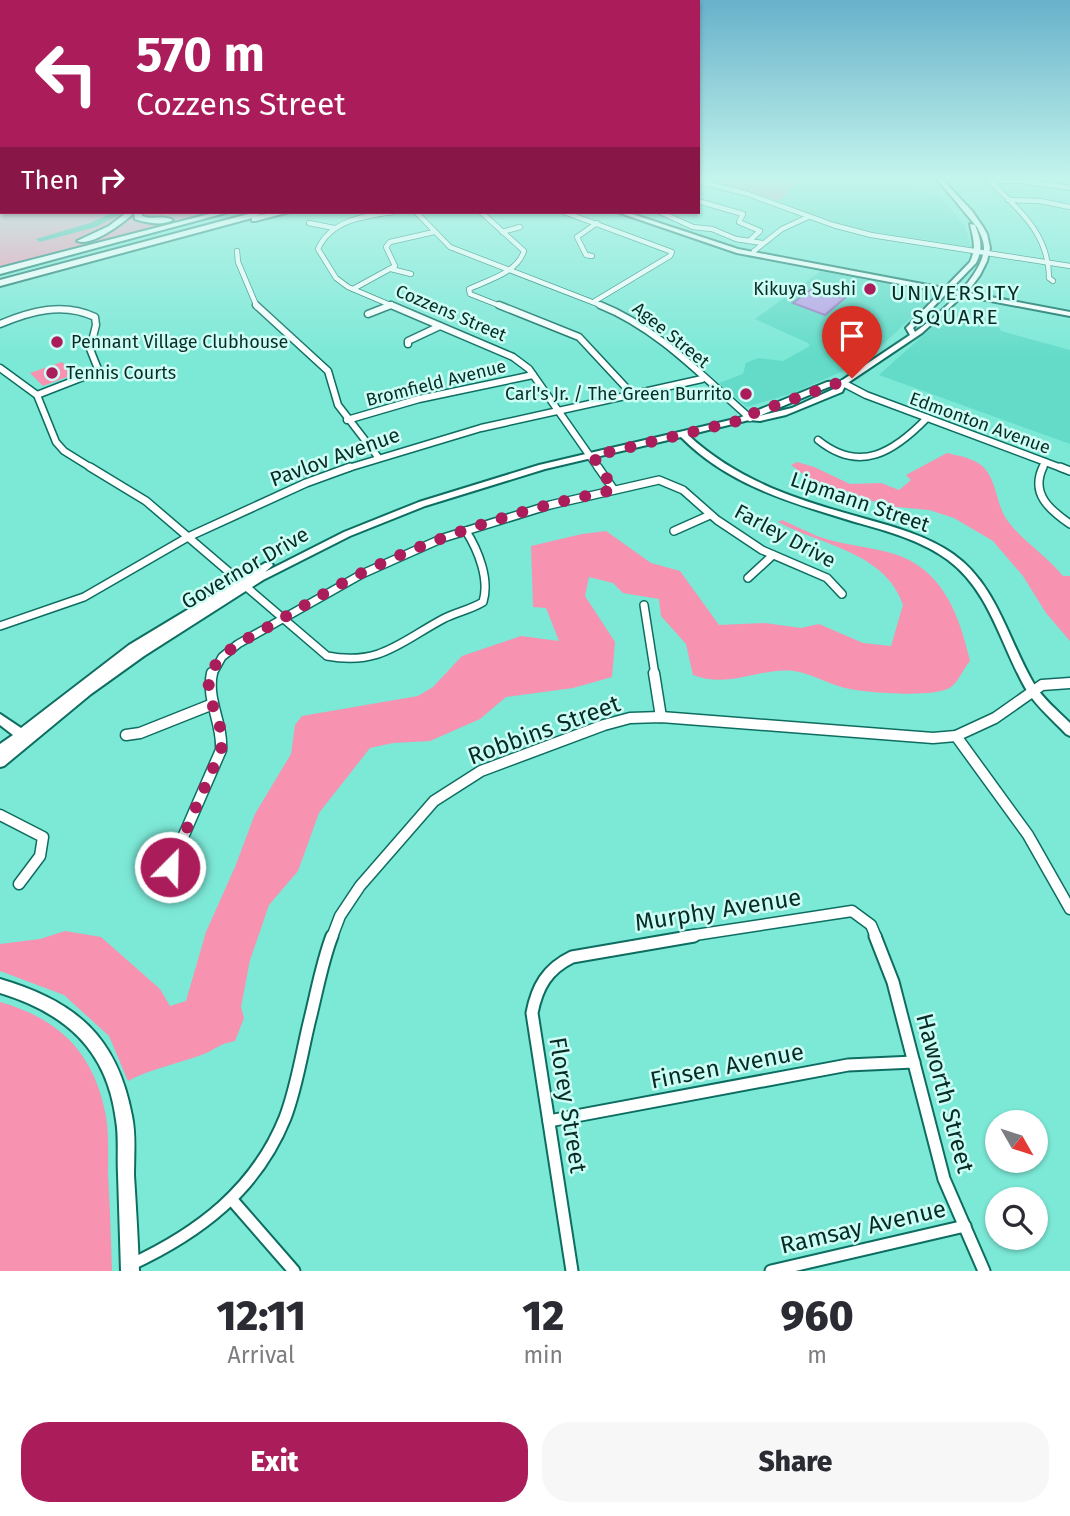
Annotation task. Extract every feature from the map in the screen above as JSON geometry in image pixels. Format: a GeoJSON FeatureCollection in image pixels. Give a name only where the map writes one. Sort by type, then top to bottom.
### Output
{"type":"FeatureCollection","features":[{"type":"Feature","properties":{"kind":"highway"},"geometry":{"type":"LineString","coordinates":[[0,270],[90,238]]}},
{"type":"Feature","properties":{"kind":"highway"},"geometry":{"type":"LineString","coordinates":[[0,270],[123,238]]}},
{"type":"Feature","properties":{"kind":"highway"},"geometry":{"type":"LineString","coordinates":[[0,283],[165,238]]}},
{"type":"Feature","properties":{"kind":"highway"},"geometry":{"type":"LineString","coordinates":[[42,271],[175,238]]}},
{"type":"Feature","properties":{"kind":"main road"},"geometry":{"type":"LineString","coordinates":[[699,238],[737,251],[1070,308]]}},
{"type":"Feature","properties":{"kind":"main road"},"geometry":{"type":"LineString","coordinates":[[710,238],[754,251],[1070,314]]}},
{"type":"Feature","properties":{"kind":"main road"},"geometry":{"type":"LineString","coordinates":[[978,238],[978,253]]}},
{"type":"Feature","properties":{"kind":"main road"},"geometry":{"type":"LineString","coordinates":[[985,238],[987,254]]}},
{"type":"Feature","properties":{"kind":"main road","name":"Governor Drive"},"geometry":{"type":"LineString","coordinates":[[0,751],[241,584],[375,522],[463,490],[542,467],[684,436],[750,418],[760,419],[839,390],[843,383],[874,364],[912,333],[920,332],[955,290],[978,253]]}},
{"type":"Feature","properties":{"kind":"main road","name":"Governor Drive"},"geometry":{"type":"LineString","coordinates":[[912,333],[909,328],[979,274],[987,254]]}},
{"type":"Feature","properties":{"kind":"main road","name":"Lipmann Street"},"geometry":{"type":"LineString","coordinates":[[684,436],[702,455],[757,481],[780,496],[904,534],[928,544],[960,564],[985,597],[1032,690],[1070,731]]}},
{"type":"Feature","properties":{"kind":"main road"},"geometry":{"type":"LineString","coordinates":[[0,719],[23,736]]}},
{"type":"Feature","properties":{"kind":"main road","name":"Governor Drive"},"geometry":{"type":"LineString","coordinates":[[0,762],[23,736]]}},
{"type":"Feature","properties":{"kind":"main road"},"geometry":{"type":"LineString","coordinates":[[0,986],[26,992],[69,1016],[89,1035],[115,1079],[124,1118],[130,1268]]}},
{"type":"Feature","properties":{"kind":"street","name":"Cozzens Street"},"geometry":{"type":"LineString","coordinates":[[323,238],[319,252],[336,278],[353,289],[513,357],[533,375],[593,456],[614,490]]}},
{"type":"Feature","properties":{"kind":"street"},"geometry":{"type":"LineString","coordinates":[[353,289],[395,266],[395,261],[386,247],[390,242],[407,238]]}},
{"type":"Feature","properties":{"kind":"street","name":"Agee Street"},"geometry":{"type":"LineString","coordinates":[[441,238],[450,247],[596,301],[625,315],[649,332],[750,418]]}},
{"type":"Feature","properties":{"kind":"street"},"geometry":{"type":"LineString","coordinates":[[509,238],[524,251],[522,260],[469,289],[470,294],[579,337],[632,394]]}},
{"type":"Feature","properties":{"kind":"street"},"geometry":{"type":"LineString","coordinates":[[578,238],[586,255],[592,256]]}},
{"type":"Feature","properties":{"kind":"street"},"geometry":{"type":"LineString","coordinates":[[596,301],[670,256],[670,251],[637,238]]}},
{"type":"Feature","properties":{"kind":"street"},"geometry":{"type":"LineString","coordinates":[[734,238],[762,243]]}},
{"type":"Feature","properties":{"kind":"street"},"geometry":{"type":"LineString","coordinates":[[754,251],[769,238]]}},
{"type":"Feature","properties":{"kind":"street"},"geometry":{"type":"LineString","coordinates":[[890,238],[1070,266]]}},
{"type":"Feature","properties":{"kind":"street"},"geometry":{"type":"LineString","coordinates":[[1042,238],[1048,248],[1049,278],[1053,281]]}},
{"type":"Feature","properties":{"kind":"street"},"geometry":{"type":"LineString","coordinates":[[237,251],[237,262],[257,307],[328,371],[338,405],[378,457]]}},
{"type":"Feature","properties":{"kind":"street"},"geometry":{"type":"LineString","coordinates":[[391,269],[411,274]]}},
{"type":"Feature","properties":{"kind":"street"},"geometry":{"type":"LineString","coordinates":[[368,314],[392,305]]}},
{"type":"Feature","properties":{"kind":"street"},"geometry":{"type":"LineString","coordinates":[[2,323],[36,312],[70,308],[95,317],[96,325],[90,349],[98,369],[96,372],[37,395]]}},
{"type":"Feature","properties":{"kind":"street"},"geometry":{"type":"LineString","coordinates":[[408,344],[408,341],[440,326]]}},
{"type":"Feature","properties":{"kind":"street"},"geometry":{"type":"LineString","coordinates":[[0,368],[37,395],[56,442],[64,451],[124,485],[188,537],[316,650],[327,656],[351,661],[383,656],[442,619],[483,602],[485,596],[480,552],[466,531]]}},
{"type":"Feature","properties":{"kind":"street","name":"Bromfield Avenue"},"geometry":{"type":"LineString","coordinates":[[347,420],[419,399],[533,375]]}},
{"type":"Feature","properties":{"kind":"street","name":"Pavlov Avenue"},"geometry":{"type":"LineString","coordinates":[[0,626],[84,597],[188,537],[306,483],[378,457],[481,428],[702,379]]}},
{"type":"Feature","properties":{"kind":"street","name":"Edmonton Avenue"},"geometry":{"type":"LineString","coordinates":[[843,383],[866,395],[1070,471]]}},
{"type":"Feature","properties":{"kind":"street"},"geometry":{"type":"LineString","coordinates":[[817,440],[852,459],[864,460],[906,439],[927,418]]}},
{"type":"Feature","properties":{"kind":"street"},"geometry":{"type":"LineString","coordinates":[[1045,462],[1038,474],[1038,492],[1055,514],[1070,524]]}},
{"type":"Feature","properties":{"kind":"street","name":"Farley Drive"},"geometry":{"type":"LineString","coordinates":[[614,490],[659,480],[676,485],[710,515],[773,555],[826,576],[837,585],[842,594]]}},
{"type":"Feature","properties":{"kind":"street"},"geometry":{"type":"LineString","coordinates":[[160,883],[170,867],[221,750],[221,725],[209,684],[212,671],[231,649],[376,566],[466,531],[549,505],[614,490]]}},
{"type":"Feature","properties":{"kind":"street"},"geometry":{"type":"LineString","coordinates":[[674,531],[710,515]]}},
{"type":"Feature","properties":{"kind":"street"},"geometry":{"type":"LineString","coordinates":[[748,579],[773,555]]}},
{"type":"Feature","properties":{"kind":"street"},"geometry":{"type":"LineString","coordinates":[[644,605],[660,717]]}},
{"type":"Feature","properties":{"kind":"street","name":"Robbins Street"},"geometry":{"type":"LineString","coordinates":[[130,1268],[167,1250],[209,1223],[252,1180],[277,1138],[286,1115],[327,949],[340,916],[360,886],[434,801],[481,771],[604,725],[630,718],[660,717],[933,738],[956,736],[995,718],[1042,685],[1070,683]]}},
{"type":"Feature","properties":{"kind":"street"},"geometry":{"type":"LineString","coordinates":[[126,735],[141,733],[213,704]]}},
{"type":"Feature","properties":{"kind":"street"},"geometry":{"type":"LineString","coordinates":[[956,736],[1028,835],[1070,909]]}},
{"type":"Feature","properties":{"kind":"street"},"geometry":{"type":"LineString","coordinates":[[0,815],[43,837],[45,846],[31,872],[19,884]]}},
{"type":"Feature","properties":{"kind":"street","name":"Murphy Avenue"},"geometry":{"type":"LineString","coordinates":[[566,958],[583,953],[852,911],[871,925]]}},
{"type":"Feature","properties":{"kind":"street","name":"Haworth Street"},"geometry":{"type":"LineString","coordinates":[[871,925],[893,982],[944,1179],[984,1271]]}},
{"type":"Feature","properties":{"kind":"street","name":"Florey Street"},"geometry":{"type":"LineString","coordinates":[[566,958],[554,965],[544,976],[535,992],[532,1013],[572,1271]]}},
{"type":"Feature","properties":{"kind":"street","name":"Finsen Avenue"},"geometry":{"type":"LineString","coordinates":[[549,1121],[848,1065],[914,1062]]}},
{"type":"Feature","properties":{"kind":"street"},"geometry":{"type":"LineString","coordinates":[[233,1201],[294,1271]]}},
{"type":"Feature","properties":{"kind":"street","name":"Ramsay Avenue"},"geometry":{"type":"LineString","coordinates":[[771,1271],[965,1226]]}},
{"type":"Feature","properties":{"kind":"shaded area"},"geometry":{"type":"Polygon","coordinates":[[[0,238],[114,238],[77,248],[0,273],[0,238]]]}},
{"type":"Feature","properties":{"kind":"shaded area"},"geometry":{"type":"Polygon","coordinates":[[[915,238],[969,238],[971,247],[915,238]]]}},
{"type":"Feature","properties":{"kind":"shaded area","name":"UNIVERSITY SQUARE"},"geometry":{"type":"Polygon","coordinates":[[[821,271],[934,293],[934,296],[875,352],[845,370],[796,392],[747,407],[719,383],[743,374],[746,363],[753,360],[759,358],[783,361],[810,346],[755,319],[821,271]]]}},
{"type":"Feature","properties":{"kind":"shaded area"},"geometry":{"type":"Polygon","coordinates":[[[949,312],[998,326],[1001,331],[1070,350],[1070,444],[879,375],[949,312]]]}},
{"type":"Feature","properties":{"kind":"shaded area","name":"Tennis Courts"},"geometry":{"type":"Polygon","coordinates":[[[62,362],[75,374],[43,386],[30,373],[62,362]]]}},
{"type":"Feature","properties":{"kind":"shaded area"},"geometry":{"type":"Polygon","coordinates":[[[947,453],[968,458],[983,466],[1002,511],[1011,525],[1063,576],[1070,576],[1070,641],[1046,613],[1023,576],[993,541],[954,518],[929,510],[886,506],[846,491],[819,486],[791,465],[797,462],[814,467],[850,484],[881,483],[899,490],[911,480],[906,475],[947,453]]]}},
{"type":"Feature","properties":{"kind":"shaded area"},"geometry":{"type":"Polygon","coordinates":[[[782,520],[826,539],[891,553],[909,560],[936,581],[954,610],[970,661],[954,684],[931,693],[902,694],[850,689],[794,671],[720,680],[693,675],[686,644],[661,616],[659,599],[623,593],[613,583],[589,577],[585,596],[615,642],[612,677],[573,688],[506,697],[480,719],[430,741],[393,743],[370,748],[319,813],[298,871],[269,905],[250,960],[241,1007],[244,1018],[235,1041],[128,1081],[109,1036],[64,995],[0,971],[0,944],[40,939],[65,931],[101,937],[160,989],[170,1006],[186,1001],[206,932],[255,814],[291,754],[295,725],[302,716],[418,696],[433,687],[462,656],[521,636],[559,641],[546,608],[533,607],[531,546],[606,531],[651,563],[680,571],[719,625],[765,623],[801,628],[819,624],[863,643],[891,646],[903,605],[894,587],[882,573],[850,552],[778,522],[782,520]]]}},
{"type":"Feature","properties":{"kind":"shaded area"},"geometry":{"type":"Polygon","coordinates":[[[0,1002],[40,1018],[57,1029],[83,1057],[93,1074],[107,1123],[112,1271],[0,1271],[0,1002]]]}},
{"type":"Feature","properties":{"kind":"building"},"geometry":{"type":"Polygon","coordinates":[[[813,288],[845,298],[825,315],[793,303],[813,288]]]}},
{"type":"Feature","properties":{"kind":"place","name":"Kikuya Sushi"},"geometry":{"type":"Point","coordinates":[870,289]}},
{"type":"Feature","properties":{"kind":"place","name":"Pennant Village Clubhouse"},"geometry":{"type":"Point","coordinates":[57,342]}},
{"type":"Feature","properties":{"kind":"place","name":"Tennis Courts"},"geometry":{"type":"Point","coordinates":[52,373]}},
{"type":"Feature","properties":{"kind":"place","name":"Carl's Jr. / The Green Burrito"},"geometry":{"type":"Point","coordinates":[746,394]}},
{"type":"Feature","properties":{"kind":"district","name":"UNIVERSITY SQUARE"},"geometry":{"type":"Point","coordinates":[956,305]}},
{"type":"Feature","properties":{"kind":"route"},"geometry":{"type":"LineString","coordinates":[[170,867],[221,750],[221,725],[210,696],[209,684],[212,671],[231,649],[333,589],[420,547],[549,505],[614,490],[593,456],[750,418],[754,413],[852,378]]}}]}
